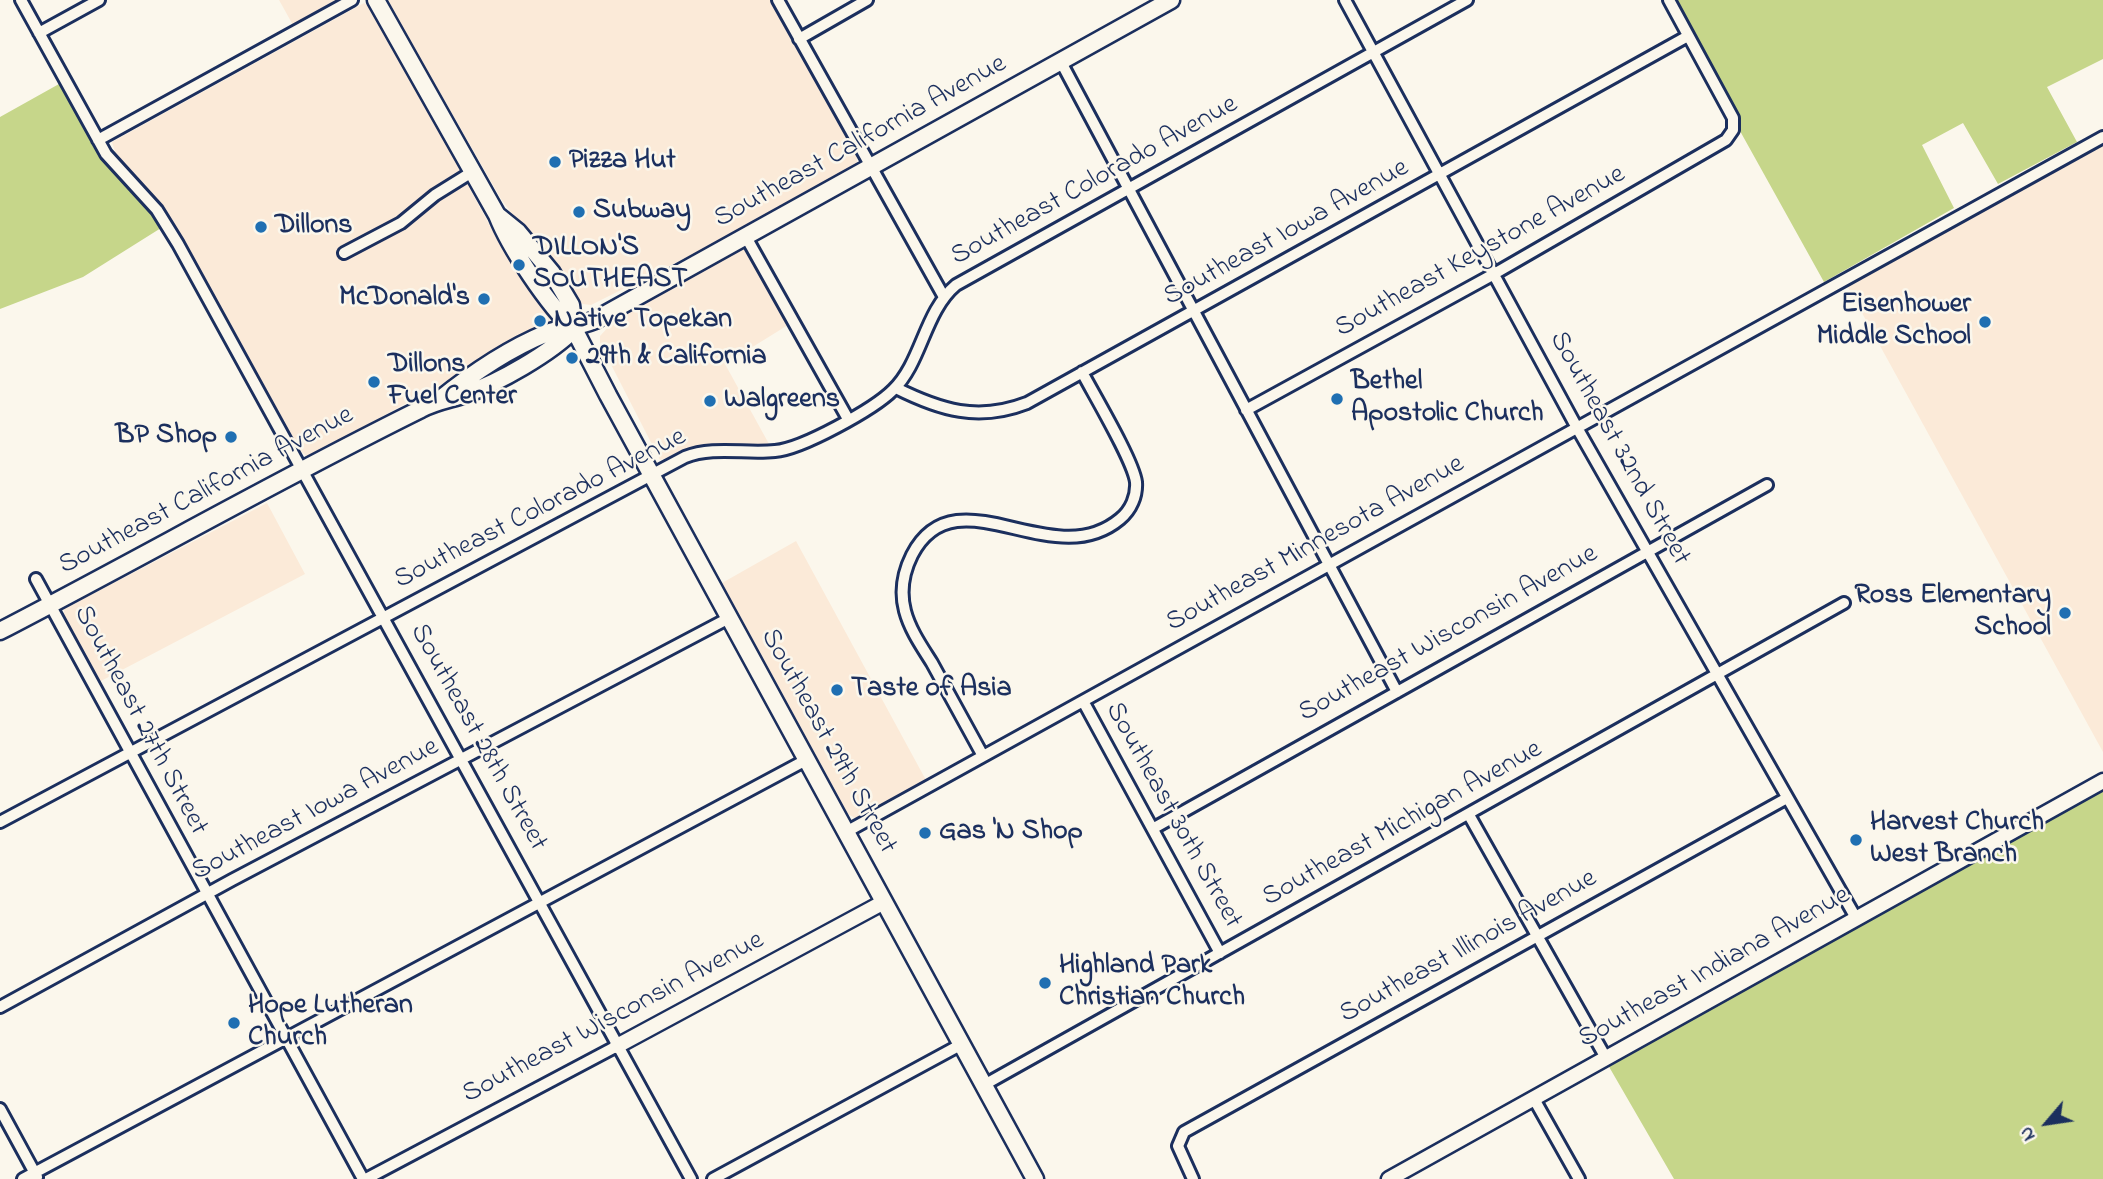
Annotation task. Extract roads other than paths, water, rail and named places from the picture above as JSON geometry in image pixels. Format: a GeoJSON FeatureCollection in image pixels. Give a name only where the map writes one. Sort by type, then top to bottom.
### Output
{"type":"FeatureCollection","features":[{"type":"Feature","properties":{"kind":"main road","name":"Southeast 29th Street"},"geometry":{"type":"LineString","coordinates":[[376,0],[497,215],[518,232],[552,273],[571,305],[574,329],[651,475],[1035,1179]]}},
{"type":"Feature","properties":{"kind":"main road","name":"Southeast California Avenue"},"geometry":{"type":"LineString","coordinates":[[0,631],[301,470],[438,401],[466,378],[549,332],[574,329],[746,237],[1171,0]]}},
{"type":"Feature","properties":{"kind":"street","name":"Southeast 28th Street"},"geometry":{"type":"LineString","coordinates":[[21,0],[109,160],[163,218],[464,760],[691,1179]]}},
{"type":"Feature","properties":{"kind":"street"},"geometry":{"type":"LineString","coordinates":[[39,33],[99,0]]}},
{"type":"Feature","properties":{"kind":"street"},"geometry":{"type":"LineString","coordinates":[[98,140],[352,0]]}},
{"type":"Feature","properties":{"kind":"street"},"geometry":{"type":"LineString","coordinates":[[778,0],[944,297]]}},
{"type":"Feature","properties":{"kind":"street"},"geometry":{"type":"LineString","coordinates":[[799,38],[867,0]]}},
{"type":"Feature","properties":{"kind":"street","name":"Southeast 32nd Street"},"geometry":{"type":"LineString","coordinates":[[1345,0],[1576,426],[1856,918]]}},
{"type":"Feature","properties":{"kind":"street","name":"Southeast Colorado Avenue"},"geometry":{"type":"LineString","coordinates":[[0,822],[685,457],[706,452],[773,452],[797,447],[882,400],[896,388],[944,297],[956,285],[1467,0]]}},
{"type":"Feature","properties":{"kind":"street"},"geometry":{"type":"LineString","coordinates":[[1668,0],[1688,36]]}},
{"type":"Feature","properties":{"kind":"street","name":"Southeast Keystone Avenue"},"geometry":{"type":"LineString","coordinates":[[1246,410],[1494,274],[1726,140],[1733,130],[1732,118],[1688,36]]}},
{"type":"Feature","properties":{"kind":"street","name":"Southeast Iowa Avenue"},"geometry":{"type":"LineString","coordinates":[[896,388],[946,410],[979,414],[1027,403],[1688,36]]}},
{"type":"Feature","properties":{"kind":"street"},"geometry":{"type":"LineString","coordinates":[[1061,62],[1397,692]]}},
{"type":"Feature","properties":{"kind":"street","name":"Southeast Minnesota Avenue"},"geometry":{"type":"LineString","coordinates":[[846,832],[2103,137]]}},
{"type":"Feature","properties":{"kind":"street"},"geometry":{"type":"LineString","coordinates":[[344,253],[401,223],[435,195],[472,172]]}},
{"type":"Feature","properties":{"kind":"street"},"geometry":{"type":"LineString","coordinates":[[746,237],[848,419]]}},
{"type":"Feature","properties":{"kind":"street"},"geometry":{"type":"LineString","coordinates":[[983,756],[911,627],[903,601],[904,575],[922,541],[955,522],[989,520],[1064,539],[1098,533],[1125,514],[1135,494],[1134,475],[1082,372]]}},
{"type":"Feature","properties":{"kind":"street","name":"Southeast Wisconsin Avenue"},"geometry":{"type":"LineString","coordinates":[[1154,828],[1767,485]]}},
{"type":"Feature","properties":{"kind":"street","name":"Southeast 27th Street"},"geometry":{"type":"LineString","coordinates":[[36,579],[285,1038],[365,1179]]}},
{"type":"Feature","properties":{"kind":"street","name":"Southeast Michigan Avenue"},"geometry":{"type":"LineString","coordinates":[[984,1085],[1844,603]]}},
{"type":"Feature","properties":{"kind":"street","name":"Southeast Iowa Avenue"},"geometry":{"type":"LineString","coordinates":[[0,1007],[207,894],[729,618]]}},
{"type":"Feature","properties":{"kind":"street","name":"Southeast 30th Street"},"geometry":{"type":"LineString","coordinates":[[1083,701],[1220,953]]}},
{"type":"Feature","properties":{"kind":"street"},"geometry":{"type":"LineString","coordinates":[[23,1179],[36,1176],[285,1038],[806,760]]}},
{"type":"Feature","properties":{"kind":"street","name":"Southeast Indiana Avenue"},"geometry":{"type":"LineString","coordinates":[[1389,1179],[2103,781]]}},
{"type":"Feature","properties":{"kind":"street","name":"Southeast Illinois Avenue"},"geometry":{"type":"LineString","coordinates":[[1193,1179],[1177,1142],[1184,1132],[1787,798]]}},
{"type":"Feature","properties":{"kind":"street"},"geometry":{"type":"LineString","coordinates":[[1469,815],[1606,1058]]}},
{"type":"Feature","properties":{"kind":"street","name":"Southeast Wisconsin Avenue"},"geometry":{"type":"LineString","coordinates":[[365,1179],[884,902]]}},
{"type":"Feature","properties":{"kind":"street"},"geometry":{"type":"LineString","coordinates":[[713,1179],[962,1044]]}},
{"type":"Feature","properties":{"kind":"street"},"geometry":{"type":"LineString","coordinates":[[1534,1099],[1579,1179]]}},
{"type":"Feature","properties":{"kind":"street"},"geometry":{"type":"LineString","coordinates":[[0,1109],[36,1176]]}},
{"type":"Feature","properties":{"kind":"place","name":"Pizza Hut"},"geometry":{"type":"Point","coordinates":[555,162]}},
{"type":"Feature","properties":{"kind":"place","name":"Subway"},"geometry":{"type":"Point","coordinates":[579,212]}},
{"type":"Feature","properties":{"kind":"place","name":"Dillons"},"geometry":{"type":"Point","coordinates":[261,227]}},
{"type":"Feature","properties":{"kind":"place","name":"DILLON'S SOUTHEAST"},"geometry":{"type":"Point","coordinates":[519,265]}},
{"type":"Feature","properties":{"kind":"place","name":"McDonald's"},"geometry":{"type":"Point","coordinates":[484,299]}},
{"type":"Feature","properties":{"kind":"place","name":"Native Topekan"},"geometry":{"type":"Point","coordinates":[540,321]}},
{"type":"Feature","properties":{"kind":"place","name":"Eisenhower Middle School"},"geometry":{"type":"Point","coordinates":[1985,322]}},
{"type":"Feature","properties":{"kind":"place","name":"29th & California"},"geometry":{"type":"Point","coordinates":[572,358]}},
{"type":"Feature","properties":{"kind":"place","name":"Dillons Fuel Center"},"geometry":{"type":"Point","coordinates":[374,382]}},
{"type":"Feature","properties":{"kind":"place","name":"Bethel Apostolic Church"},"geometry":{"type":"Point","coordinates":[1337,399]}},
{"type":"Feature","properties":{"kind":"place","name":"Walgreens"},"geometry":{"type":"Point","coordinates":[710,401]}},
{"type":"Feature","properties":{"kind":"place","name":"BP Shop"},"geometry":{"type":"Point","coordinates":[231,437]}},
{"type":"Feature","properties":{"kind":"place","name":"Ross Elementary School"},"geometry":{"type":"Point","coordinates":[2065,613]}},
{"type":"Feature","properties":{"kind":"place","name":"Taste of Asia"},"geometry":{"type":"Point","coordinates":[837,690]}},
{"type":"Feature","properties":{"kind":"place","name":"Gas 'N Shop"},"geometry":{"type":"Point","coordinates":[925,833]}},
{"type":"Feature","properties":{"kind":"place","name":"Harvest Church West Branch"},"geometry":{"type":"Point","coordinates":[1856,840]}},
{"type":"Feature","properties":{"kind":"place","name":"Highland Park Christian Church"},"geometry":{"type":"Point","coordinates":[1045,983]}},
{"type":"Feature","properties":{"kind":"place","name":"Hope Lutheran Church"},"geometry":{"type":"Point","coordinates":[234,1023]}}]}
